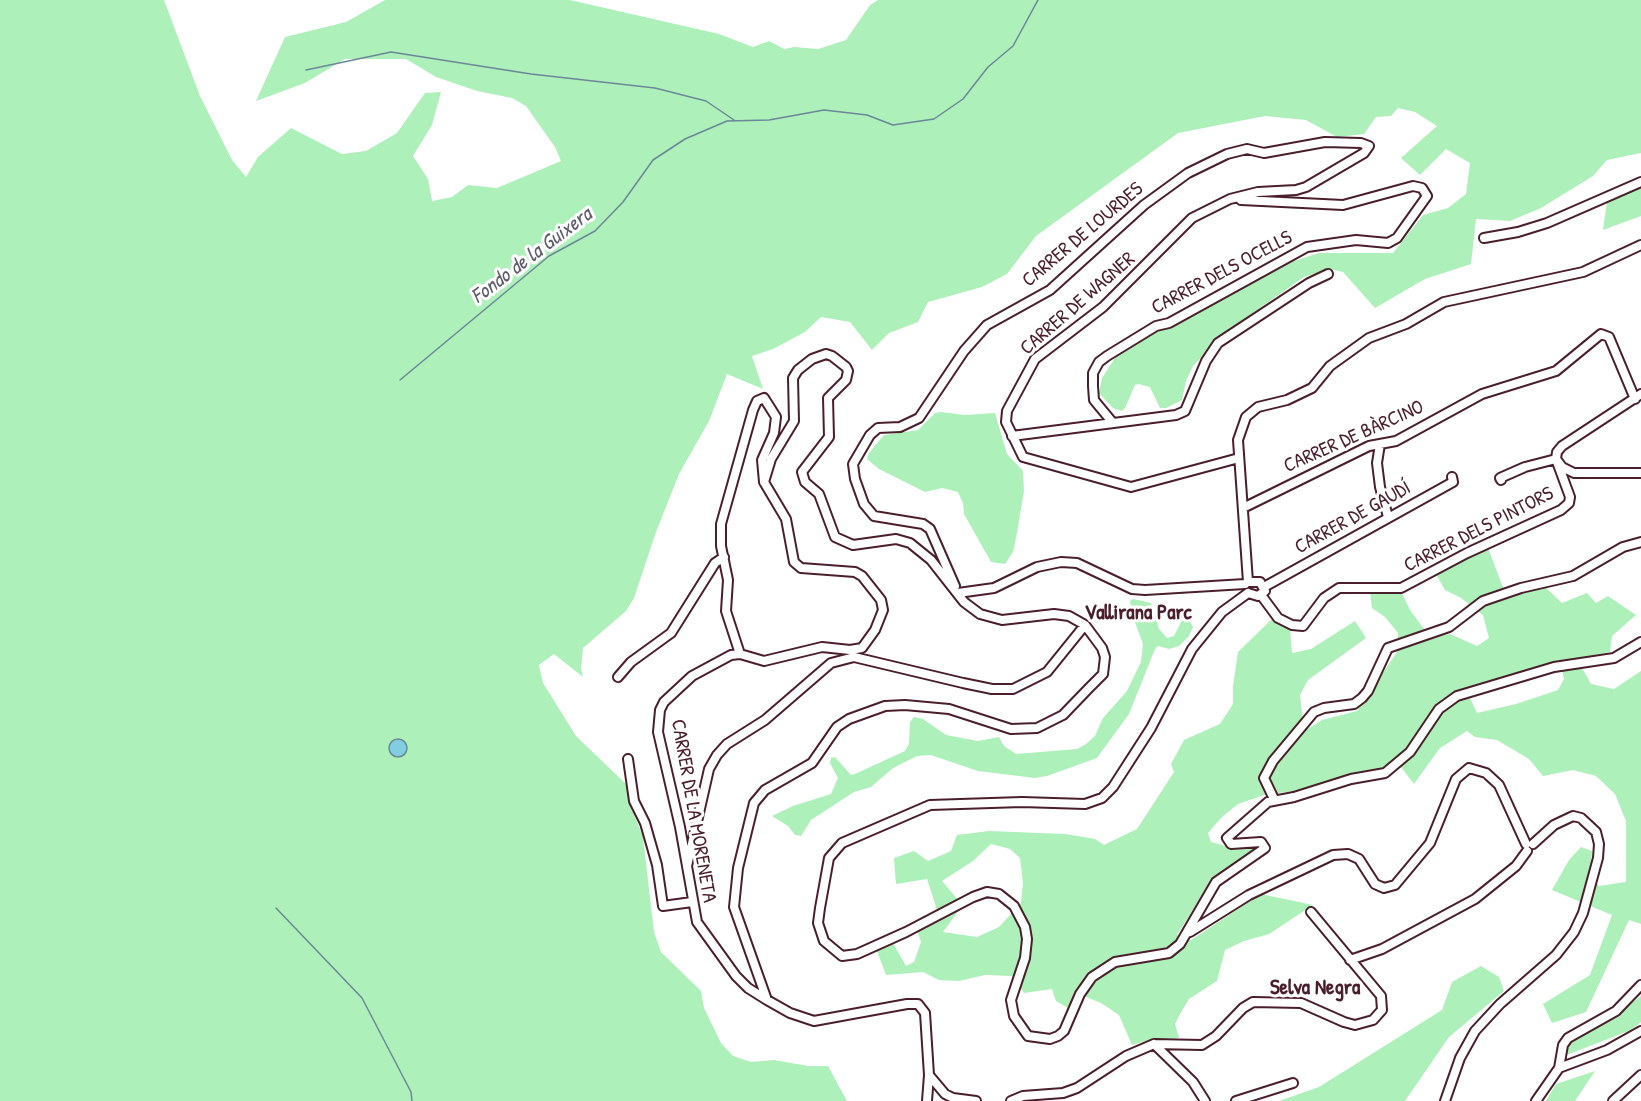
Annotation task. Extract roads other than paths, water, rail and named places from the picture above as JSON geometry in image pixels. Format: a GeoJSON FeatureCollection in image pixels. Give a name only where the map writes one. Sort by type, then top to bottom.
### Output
{"type":"FeatureCollection","features":[{"type":"Feature","properties":{"kind":"street","name":"CARRER DE LOURDES"},"geometry":{"type":"LineString","coordinates":[[958,593],[930,529],[923,524],[874,516],[864,504],[855,479],[854,464],[870,435],[878,428],[900,427],[919,418],[964,351],[987,325],[1057,284],[1144,205],[1188,172],[1227,154],[1247,148],[1264,153],[1279,152],[1325,142],[1345,141],[1361,143],[1369,147],[1364,153],[1306,187],[1296,190],[1258,192],[1230,199]]}},
{"type":"Feature","properties":{"kind":"street"},"geometry":{"type":"LineString","coordinates":[[1484,238],[1518,232],[1547,223],[1641,182]]}},
{"type":"Feature","properties":{"kind":"street","name":"CARRER DELS OCELLS"},"geometry":{"type":"LineString","coordinates":[[1113,423],[1094,400],[1093,373],[1099,362],[1107,356],[1156,326],[1169,323],[1307,247],[1356,240],[1388,243],[1397,238],[1426,196],[1422,188],[1413,186],[1344,205],[1230,199]]}},
{"type":"Feature","properties":{"kind":"street","name":"CARRER DE WAGNER"},"geometry":{"type":"LineString","coordinates":[[1230,199],[1192,218],[1103,307],[1035,359],[1007,411],[1006,422],[1019,452],[1030,461],[1131,487],[1239,458]]}},
{"type":"Feature","properties":{"kind":"street"},"geometry":{"type":"LineString","coordinates":[[1248,593],[1238,440],[1246,417],[1258,407],[1287,400],[1312,388],[1330,366],[1369,338],[1406,324],[1443,302],[1582,272],[1641,245]]}},
{"type":"Feature","properties":{"kind":"street"},"geometry":{"type":"LineString","coordinates":[[1012,436],[1176,415],[1185,411],[1206,361],[1218,342],[1309,283],[1328,274]]}},
{"type":"Feature","properties":{"kind":"street","name":"CARRER DE BÀRCINO"},"geometry":{"type":"LineString","coordinates":[[1243,508],[1324,466],[1369,446],[1396,441],[1482,394],[1556,371],[1605,334],[1609,337],[1638,396]]}},
{"type":"Feature","properties":{"kind":"street"},"geometry":{"type":"LineString","coordinates":[[764,482],[771,459],[794,421],[792,387],[798,370],[826,354],[837,358],[848,371],[846,380],[828,398],[831,432],[804,466],[802,477],[819,494],[832,531],[840,541],[861,546],[896,539],[910,543],[931,560],[964,602],[980,614],[1002,620],[1054,614],[1069,616],[1085,625],[1102,648],[1105,667],[1102,674],[1063,715],[1052,722],[1026,730],[1011,729],[949,709],[905,705],[885,706],[849,719],[837,727],[812,763],[760,794],[754,803],[738,868],[734,898],[738,923],[768,1000]]}},
{"type":"Feature","properties":{"kind":"street"},"geometry":{"type":"LineString","coordinates":[[1502,480],[1500,478],[1525,467],[1556,459],[1557,452],[1562,446],[1638,396]]}},
{"type":"Feature","properties":{"kind":"street"},"geometry":{"type":"LineString","coordinates":[[686,870],[709,769],[717,755],[727,744],[765,720],[824,668],[856,654],[880,620],[883,610],[881,600],[868,581],[855,572],[801,568],[792,558],[786,519],[764,482],[762,460],[774,432],[776,417],[764,398],[757,401],[721,524],[721,546],[728,580],[726,611],[740,654],[764,662],[822,647],[856,654],[963,683],[992,689],[1013,689],[1047,672],[1085,625]]}},
{"type":"Feature","properties":{"kind":"street"},"geometry":{"type":"LineString","coordinates":[[1380,444],[1377,463],[1380,487],[1388,517]]}},
{"type":"Feature","properties":{"kind":"street","name":"CARRER DELS PINTORS"},"geometry":{"type":"LineString","coordinates":[[1556,459],[1562,467],[1574,472],[1641,473]]}},
{"type":"Feature","properties":{"kind":"street","name":"CARRER DELS PINTORS"},"geometry":{"type":"LineString","coordinates":[[1263,591],[1278,618],[1292,625],[1303,626],[1324,598],[1339,588],[1401,588],[1467,553],[1561,510],[1569,503],[1570,497],[1556,459]]}},
{"type":"Feature","properties":{"kind":"street","name":"CARRER DE GAUDÍ"},"geometry":{"type":"LineString","coordinates":[[1263,591],[1388,517],[1453,482],[1452,477]]}},
{"type":"Feature","properties":{"kind":"street"},"geometry":{"type":"LineString","coordinates":[[1274,799],[1264,778],[1273,761],[1314,712],[1324,708],[1354,705],[1362,698],[1368,691],[1388,648],[1449,627],[1483,601],[1521,588],[1573,576],[1623,547],[1641,542]]}},
{"type":"Feature","properties":{"kind":"street"},"geometry":{"type":"LineString","coordinates":[[618,677],[631,662],[671,633],[715,563],[724,557]]}},
{"type":"Feature","properties":{"kind":"street"},"geometry":{"type":"LineString","coordinates":[[958,593],[994,588],[1037,567],[1061,562],[1077,563],[1132,589],[1260,582],[1263,591],[1248,593],[1222,612],[1191,649],[1151,728],[1113,787],[1102,798],[1084,804],[1022,802],[930,805],[835,849],[830,858],[818,922],[824,941],[842,956],[849,956],[906,932],[973,897],[987,892],[999,894],[1014,906],[1025,927],[1027,939],[1025,958],[1011,1000],[1014,1016],[1021,1031],[1028,1036],[1050,1039],[1064,1031],[1080,994],[1092,977],[1115,962],[1169,953],[1189,932],[1249,895],[1333,855],[1348,854],[1359,859],[1375,884],[1384,888],[1395,885],[1430,843],[1456,779],[1469,768],[1486,773],[1499,785],[1529,846]]}},
{"type":"Feature","properties":{"kind":"street"},"geometry":{"type":"LineString","coordinates":[[1189,932],[1216,882],[1265,848],[1261,842],[1231,844],[1227,838],[1252,813],[1274,799],[1288,799],[1351,779],[1385,773],[1410,752],[1439,709],[1457,696],[1554,667],[1614,658],[1641,642]]}},
{"type":"Feature","properties":{"kind":"street","name":"CARRER DE LA MORENETA"},"geometry":{"type":"LineString","coordinates":[[740,654],[731,655],[692,676],[664,702],[657,718],[680,827],[692,902],[701,931],[724,962],[748,988],[790,1013],[814,1021],[918,1004],[925,1013],[929,1076]]}},
{"type":"Feature","properties":{"kind":"street"},"geometry":{"type":"LineString","coordinates":[[628,759],[634,801],[645,823],[657,865],[663,906],[692,902]]}},
{"type":"Feature","properties":{"kind":"street"},"geometry":{"type":"LineString","coordinates":[[1350,960],[1382,949],[1475,899],[1516,866],[1529,846],[1554,825],[1573,816],[1581,818],[1596,832],[1599,843],[1598,858],[1583,913],[1556,955],[1480,1025],[1460,1058],[1445,1101]]}},
{"type":"Feature","properties":{"kind":"street"},"geometry":{"type":"LineString","coordinates":[[1011,1101],[1023,1096],[1064,1093],[1077,1089],[1126,1056],[1154,1044],[1202,1045],[1216,1036],[1243,1008],[1261,1001],[1301,1003],[1344,1022],[1355,1024],[1373,1020],[1382,1010],[1382,996],[1311,912]]}},
{"type":"Feature","properties":{"kind":"street"},"geometry":{"type":"LineString","coordinates":[[1536,1101],[1559,1068],[1563,1045],[1568,1038],[1616,1011],[1641,985]]}},
{"type":"Feature","properties":{"kind":"street"},"geometry":{"type":"LineString","coordinates":[[1559,1068],[1607,1050],[1641,1031]]}},
{"type":"Feature","properties":{"kind":"street"},"geometry":{"type":"LineString","coordinates":[[1154,1044],[1193,1082],[1205,1101]]}},
{"type":"Feature","properties":{"kind":"street"},"geometry":{"type":"LineString","coordinates":[[1613,1101],[1641,1075]]}},
{"type":"Feature","properties":{"kind":"street"},"geometry":{"type":"LineString","coordinates":[[927,1101],[929,1076]]}},
{"type":"Feature","properties":{"kind":"street"},"geometry":{"type":"LineString","coordinates":[[929,1076],[945,1094],[953,1098],[975,1101]]}},
{"type":"Feature","properties":{"kind":"street"},"geometry":{"type":"LineString","coordinates":[[1236,1101],[1293,1083]]}},
{"type":"Feature","properties":{"kind":"water"},"geometry":{"type":"Polygon","coordinates":[[[398,739],[406,744],[407,748],[402,756],[398,757],[390,752],[389,748],[394,740],[398,739]]]}},
{"type":"Feature","properties":{"kind":"waterway","name":"Fondo de la Guixera"},"geometry":{"type":"LineString","coordinates":[[400,380],[549,256],[595,231],[623,202],[653,160],[685,139],[727,121],[769,120],[824,110],[867,115],[893,125],[934,119],[963,99],[988,67],[1013,46],[1038,0]]}},
{"type":"Feature","properties":{"kind":"waterway"},"geometry":{"type":"LineString","coordinates":[[306,70],[391,52],[531,74],[655,88],[706,101],[734,120]]}},
{"type":"Feature","properties":{"kind":"waterway"},"geometry":{"type":"LineString","coordinates":[[276,908],[362,998],[411,1092],[412,1101]]}},
{"type":"Feature","properties":{"kind":"district","name":"Vallirana Parc"},"geometry":{"type":"Point","coordinates":[1138,613]}},
{"type":"Feature","properties":{"kind":"district","name":"Selva Negra"},"geometry":{"type":"Point","coordinates":[1315,988]}}]}
